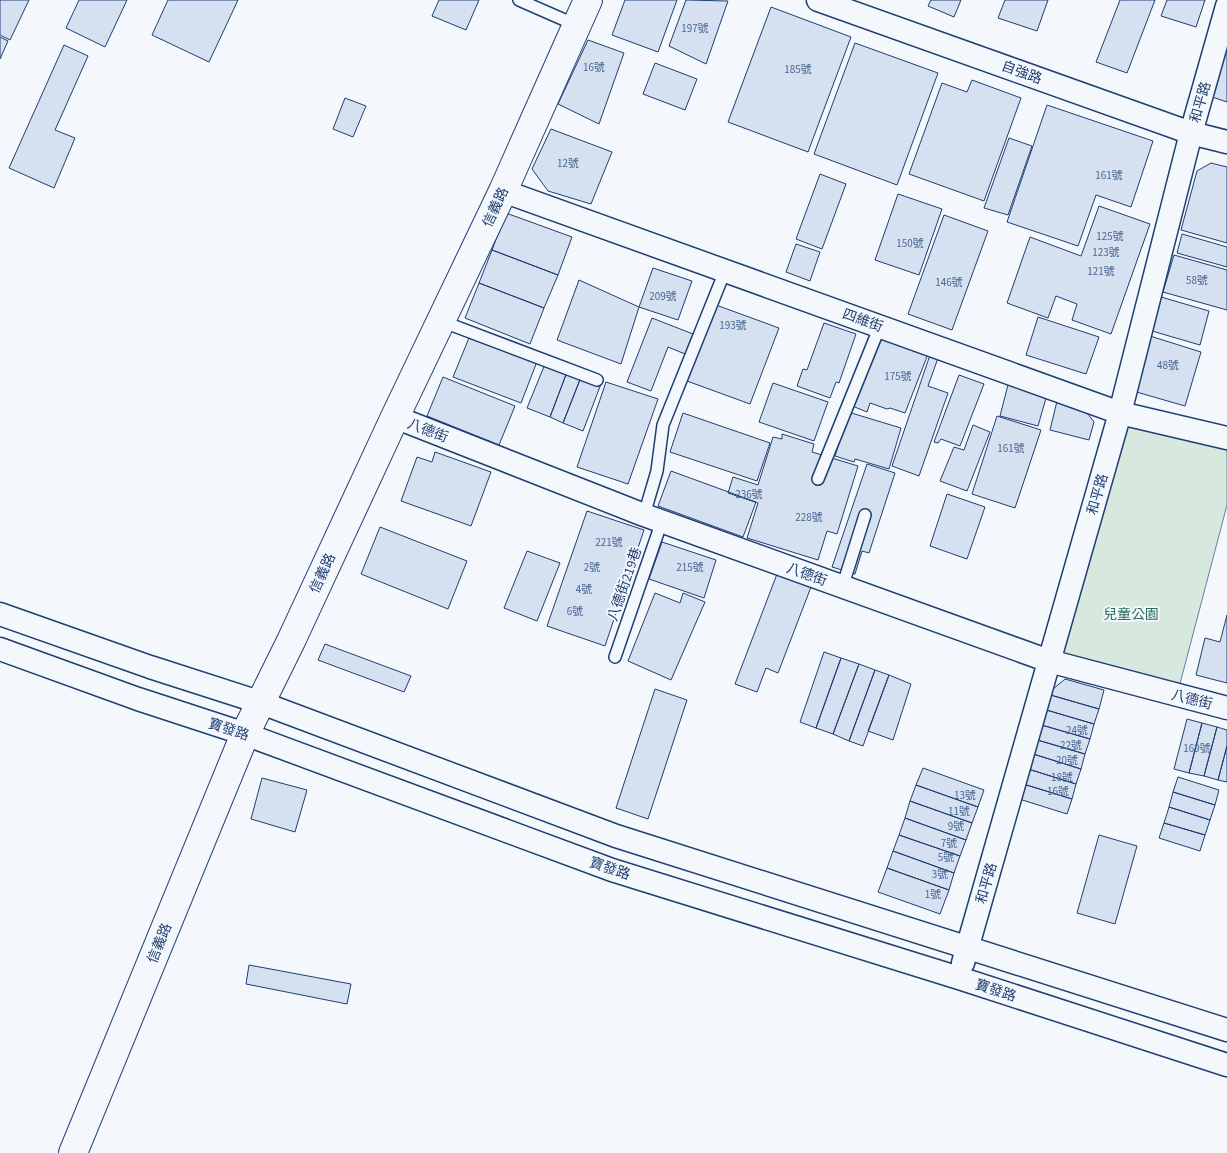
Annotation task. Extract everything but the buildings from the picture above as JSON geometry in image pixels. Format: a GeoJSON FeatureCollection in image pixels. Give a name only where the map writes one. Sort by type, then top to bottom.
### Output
{"type":"FeatureCollection","features":[{"type":"Feature","properties":{"kind":"street","name":"信義路"},"geometry":{"type":"LineString","coordinates":[[73,1153],[259,702],[291,641],[503,191],[588,0]]}},
{"type":"Feature","properties":{"kind":"street","name":"自強路"},"geometry":{"type":"LineString","coordinates":[[818,0],[1191,132],[1227,142]]}},
{"type":"Feature","properties":{"kind":"street","name":"和平路"},"geometry":{"type":"LineString","coordinates":[[959,978],[1120,412],[1191,132],[1227,6]]}},
{"type":"Feature","properties":{"kind":"street","name":"四維街"},"geometry":{"type":"LineString","coordinates":[[503,191],[1120,412],[1227,438]]}},
{"type":"Feature","properties":{"kind":"street","name":"八德街"},"geometry":{"type":"LineString","coordinates":[[395,417],[652,518],[1049,661],[1227,708]]}},
{"type":"Feature","properties":{"kind":"street"},"geometry":{"type":"LineString","coordinates":[[0,614],[150,667],[259,702],[616,836],[1227,1030]]}},
{"type":"Feature","properties":{"kind":"street","name":"寶發路"},"geometry":{"type":"LineString","coordinates":[[0,649],[138,699],[245,734],[612,870],[959,978],[1227,1065]]}},
{"type":"Feature","properties":{"kind":"lane"},"geometry":{"type":"LineString","coordinates":[[519,0],[576,25]]}},
{"type":"Feature","properties":{"kind":"lane","name":"八德街219巷"},"geometry":{"type":"LineString","coordinates":[[615,657],[652,518],[663,424],[725,271]]}},
{"type":"Feature","properties":{"kind":"lane"},"geometry":{"type":"LineString","coordinates":[[441,321],[597,380]]}},
{"type":"Feature","properties":{"kind":"lane"},"geometry":{"type":"LineString","coordinates":[[818,479],[880,326]]}},
{"type":"Feature","properties":{"kind":"lane"},"geometry":{"type":"LineString","coordinates":[[842,588],[865,514]]}},
{"type":"Feature","properties":{"kind":"green space","name":"兒童公園"},"geometry":{"type":"Polygon","coordinates":[[[1120,413],[1227,438],[1227,505],[1177,695],[1049,661],[1120,413]]]}}]}
